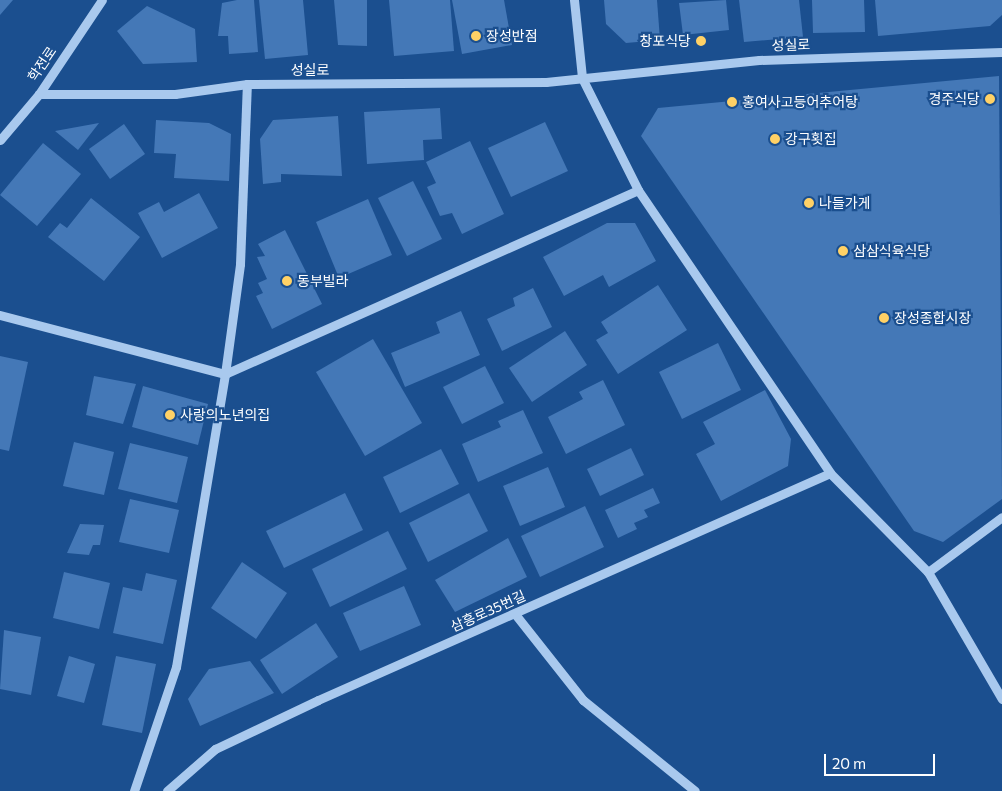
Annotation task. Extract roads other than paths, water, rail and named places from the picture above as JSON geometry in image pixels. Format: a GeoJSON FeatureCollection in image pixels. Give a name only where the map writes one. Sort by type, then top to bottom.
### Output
{"type":"FeatureCollection","features":[{"type":"Feature","properties":{"kind":"street","name":"학전로"},"geometry":{"type":"LineString","coordinates":[[0,140],[39,94],[102,0]]}},
{"type":"Feature","properties":{"kind":"street"},"geometry":{"type":"LineString","coordinates":[[574,0],[582,78],[638,190],[830,473],[928,572],[1002,699]]}},
{"type":"Feature","properties":{"kind":"street","name":"성실로"},"geometry":{"type":"LineString","coordinates":[[39,94],[175,94],[247,84],[546,82],[759,60],[1002,52]]}},
{"type":"Feature","properties":{"kind":"street"},"geometry":{"type":"LineString","coordinates":[[134,791],[176,668],[225,374],[240,264],[247,84]]}},
{"type":"Feature","properties":{"kind":"street"},"geometry":{"type":"LineString","coordinates":[[0,315],[225,374],[638,190]]}},
{"type":"Feature","properties":{"kind":"street","name":"삼흥로35번길"},"geometry":{"type":"LineString","coordinates":[[167,791],[215,749],[830,473]]}},
{"type":"Feature","properties":{"kind":"street"},"geometry":{"type":"LineString","coordinates":[[928,572],[1002,517]]}},
{"type":"Feature","properties":{"kind":"street"},"geometry":{"type":"LineString","coordinates":[[516,614],[583,700],[695,791]]}},
{"type":"Feature","properties":{"kind":"place","name":"장성반점"},"geometry":{"type":"Point","coordinates":[476,36]}},
{"type":"Feature","properties":{"kind":"place","name":"창포식당"},"geometry":{"type":"Point","coordinates":[701,41]}},
{"type":"Feature","properties":{"kind":"place","name":"경주식당"},"geometry":{"type":"Point","coordinates":[990,99]}},
{"type":"Feature","properties":{"kind":"place","name":"홍여사고등어추어탕"},"geometry":{"type":"Point","coordinates":[732,102]}},
{"type":"Feature","properties":{"kind":"place","name":"강구횟집"},"geometry":{"type":"Point","coordinates":[775,139]}},
{"type":"Feature","properties":{"kind":"place","name":"나들가게"},"geometry":{"type":"Point","coordinates":[809,203]}},
{"type":"Feature","properties":{"kind":"place","name":"삼삼식육식당"},"geometry":{"type":"Point","coordinates":[843,251]}},
{"type":"Feature","properties":{"kind":"place","name":"동부빌라"},"geometry":{"type":"Point","coordinates":[287,281]}},
{"type":"Feature","properties":{"kind":"place","name":"장성종합시장"},"geometry":{"type":"Point","coordinates":[884,318]}},
{"type":"Feature","properties":{"kind":"place","name":"사랑의노년의집"},"geometry":{"type":"Point","coordinates":[170,415]}}]}
